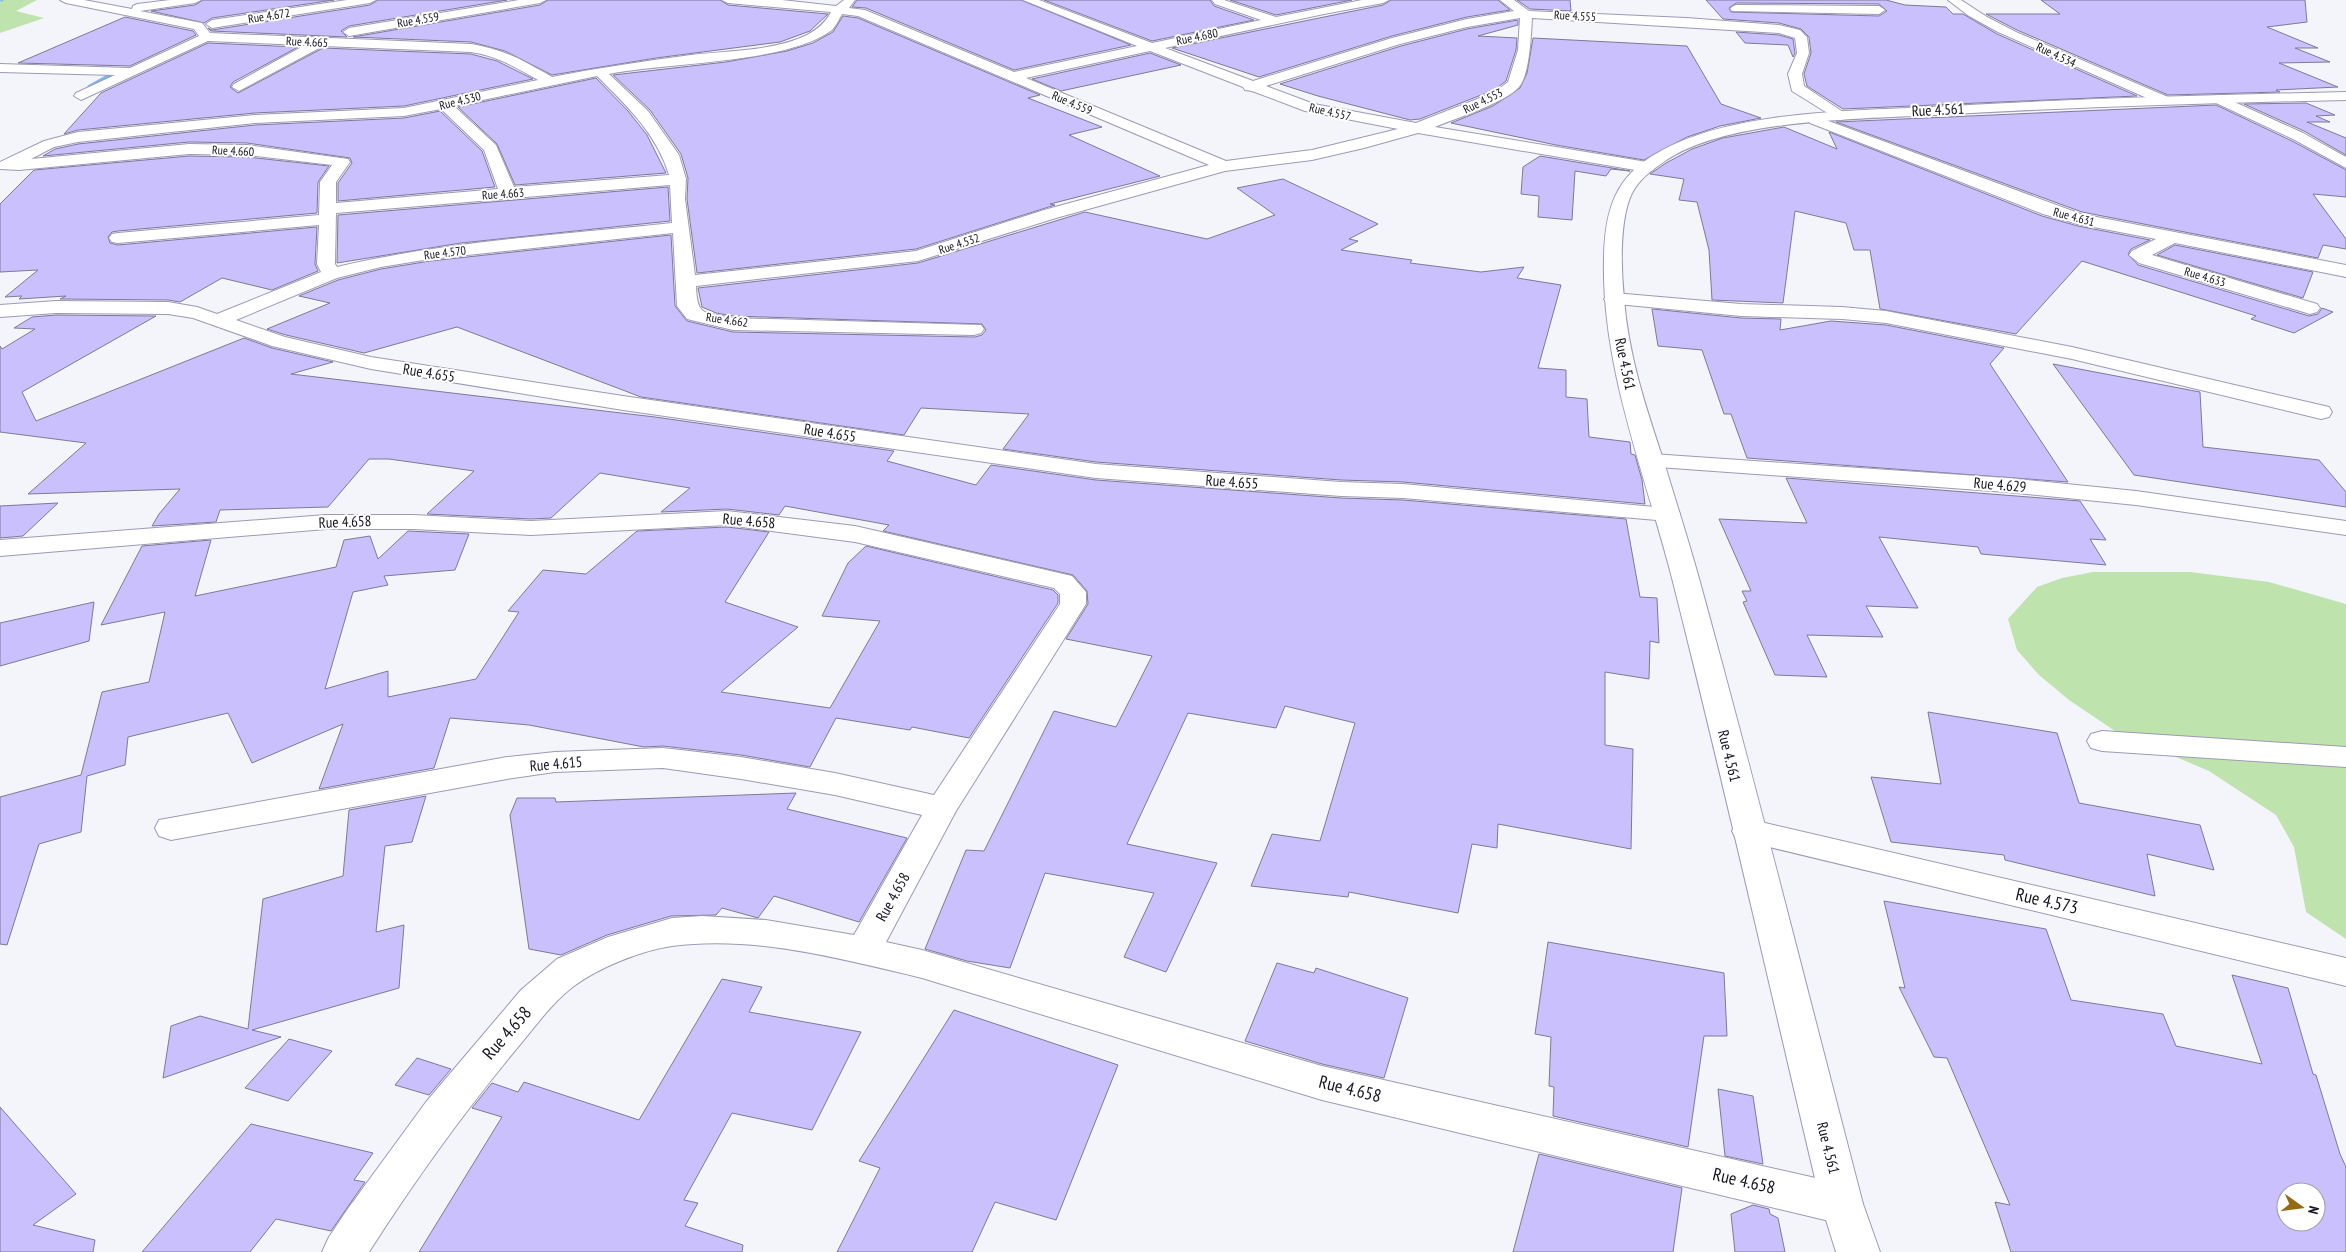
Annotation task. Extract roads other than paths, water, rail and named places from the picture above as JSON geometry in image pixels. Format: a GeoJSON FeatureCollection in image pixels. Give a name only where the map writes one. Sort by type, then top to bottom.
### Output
{"type":"FeatureCollection","features":[{"type":"Feature","properties":{"kind":"street","name":"Rue 4.665"},"geometry":{"type":"LineString","coordinates":[[66,0],[226,36],[296,42],[471,48],[495,52],[550,82]]}},
{"type":"Feature","properties":{"kind":"street"},"geometry":{"type":"LineString","coordinates":[[116,11],[195,0]]}},
{"type":"Feature","properties":{"kind":"street","name":"Rue 4.672"},"geometry":{"type":"LineString","coordinates":[[202,31],[370,0]]}},
{"type":"Feature","properties":{"kind":"street","name":"Rue 4.559"},"geometry":{"type":"LineString","coordinates":[[296,42],[540,0]]}},
{"type":"Feature","properties":{"kind":"street","name":"Rue 4.559"},"geometry":{"type":"LineString","coordinates":[[728,0],[838,10],[861,14],[1224,166]]}},
{"type":"Feature","properties":{"kind":"street","name":"Rue 4.530"},"geometry":{"type":"LineString","coordinates":[[48,144],[78,138],[228,122],[404,112],[641,64],[723,56],[787,45],[810,38],[830,26],[838,10],[852,0]]}},
{"type":"Feature","properties":{"kind":"street","name":"Rue 4.557"},"geometry":{"type":"LineString","coordinates":[[1029,0],[1152,46],[1250,87],[1310,108],[1647,167]]}},
{"type":"Feature","properties":{"kind":"street"},"geometry":{"type":"LineString","coordinates":[[1218,0],[1219,2],[1275,21]]}},
{"type":"Feature","properties":{"kind":"street","name":"Rue 4.680"},"geometry":{"type":"LineString","coordinates":[[1011,77],[1152,46],[1383,0]]}},
{"type":"Feature","properties":{"kind":"street"},"geometry":{"type":"LineString","coordinates":[[1506,0],[1526,14]]}},
{"type":"Feature","properties":{"kind":"street","name":"Rue 4.534"},"geometry":{"type":"LineString","coordinates":[[1954,0],[1988,24],[2068,61],[2163,100]]}},
{"type":"Feature","properties":{"kind":"street"},"geometry":{"type":"LineString","coordinates":[[1682,9],[1686,22]]}},
{"type":"Feature","properties":{"kind":"street"},"geometry":{"type":"LineString","coordinates":[[1721,9],[1879,10]]}},
{"type":"Feature","properties":{"kind":"street"},"geometry":{"type":"LineString","coordinates":[[407,11],[424,19]]}},
{"type":"Feature","properties":{"kind":"street","name":"Rue 4.555"},"geometry":{"type":"LineString","coordinates":[[1250,87],[1396,41],[1466,22],[1526,14],[1686,22],[1779,29],[1796,33],[1801,37],[1803,53],[1795,74],[1797,88],[1842,116]]}},
{"type":"Feature","properties":{"kind":"street","name":"Rue 4.553"},"geometry":{"type":"LineString","coordinates":[[1418,128],[1485,102],[1500,95],[1514,84],[1524,50],[1526,14]]}},
{"type":"Feature","properties":{"kind":"street"},"geometry":{"type":"LineString","coordinates":[[81,96],[131,71],[202,31]]}},
{"type":"Feature","properties":{"kind":"street"},"geometry":{"type":"LineString","coordinates":[[239,87],[318,43]]}},
{"type":"Feature","properties":{"kind":"street"},"geometry":{"type":"LineString","coordinates":[[0,68],[131,71]]}},
{"type":"Feature","properties":{"kind":"street","name":"Rue 4.662"},"geometry":{"type":"LineString","coordinates":[[600,72],[643,114],[671,155],[678,178],[677,199],[685,260],[687,306],[694,314],[734,324],[974,329]]}},
{"type":"Feature","properties":{"kind":"street","name":"Rue 4.561"},"geometry":{"type":"LineString","coordinates":[[1858,1252],[1842,1204],[1668,514],[1631,394],[1620,342],[1614,299],[1613,253],[1618,211],[1628,184],[1662,156],[1722,132],[1749,126],[1842,116],[1955,109],[2163,100],[2346,96]]}},
{"type":"Feature","properties":{"kind":"street"},"geometry":{"type":"LineString","coordinates":[[2219,99],[2298,136],[2346,163]]}},
{"type":"Feature","properties":{"kind":"street"},"geometry":{"type":"LineString","coordinates":[[444,104],[491,148],[508,193]]}},
{"type":"Feature","properties":{"kind":"street","name":"Rue 4.631"},"geometry":{"type":"LineString","coordinates":[[1814,119],[2048,210],[2110,226],[2346,271]]}},
{"type":"Feature","properties":{"kind":"street"},"geometry":{"type":"LineString","coordinates":[[1224,166],[1337,151],[1418,128]]}},
{"type":"Feature","properties":{"kind":"street","name":"Rue 4.660"},"geometry":{"type":"LineString","coordinates":[[3,168],[48,144]]}},
{"type":"Feature","properties":{"kind":"street","name":"Rue 4.660"},"geometry":{"type":"LineString","coordinates":[[3,168],[189,149],[247,150],[332,159],[342,162],[328,182],[328,247],[326,264],[332,274]]}},
{"type":"Feature","properties":{"kind":"street","name":"Rue 4.532"},"geometry":{"type":"LineString","coordinates":[[686,282],[918,256],[1050,214],[1224,166]]}},
{"type":"Feature","properties":{"kind":"street","name":"Rue 4.663"},"geometry":{"type":"LineString","coordinates":[[118,238],[327,214],[392,201],[678,178]]}},
{"type":"Feature","properties":{"kind":"street","name":"Rue 4.570"},"geometry":{"type":"LineString","coordinates":[[219,320],[332,274],[381,262],[430,254],[680,227]]}},
{"type":"Feature","properties":{"kind":"street","name":"Rue 4.633"},"geometry":{"type":"LineString","coordinates":[[2172,238],[2138,255],[2144,259],[2310,308]]}},
{"type":"Feature","properties":{"kind":"street"},"geometry":{"type":"LineString","coordinates":[[1614,299],[1741,310],[1842,313],[1886,317],[2072,353],[2321,412]]}},
{"type":"Feature","properties":{"kind":"street","name":"Rue 4.655"},"geometry":{"type":"LineString","coordinates":[[0,311],[56,307],[134,306],[197,313],[279,342],[380,365],[614,402],[1096,471],[1403,492],[1668,514]]}},
{"type":"Feature","properties":{"kind":"street","name":"Rue 4.629"},"geometry":{"type":"LineString","coordinates":[[1652,461],[2007,485],[2145,499],[2346,528]]}},
{"type":"Feature","properties":{"kind":"street","name":"Rue 4.658"},"geometry":{"type":"LineString","coordinates":[[0,548],[326,522],[396,521],[531,528],[727,518],[855,534],[1063,582],[1073,592],[1073,604],[942,808],[864,950]]}},
{"type":"Feature","properties":{"kind":"street"},"geometry":{"type":"LineString","coordinates":[[2102,741],[2346,758]]}},
{"type":"Feature","properties":{"kind":"street","name":"Rue 4.615"},"geometry":{"type":"LineString","coordinates":[[171,828],[507,768],[555,762],[663,758],[741,768],[835,784],[942,808]]}},
{"type":"Feature","properties":{"kind":"street","name":"Rue 4.573"},"geometry":{"type":"LineString","coordinates":[[1748,831],[2346,972]]}},
{"type":"Feature","properties":{"kind":"street","name":"Rue 4.658"},"geometry":{"type":"LineString","coordinates":[[344,1252],[370,1212],[471,1075],[541,993],[570,969],[620,948],[671,932],[739,929],[864,950],[922,964],[1322,1082],[1842,1204]]}},
{"type":"Feature","properties":{"kind":"waterway"},"geometry":{"type":"LineString","coordinates":[[90,86],[110,75]]}}]}
